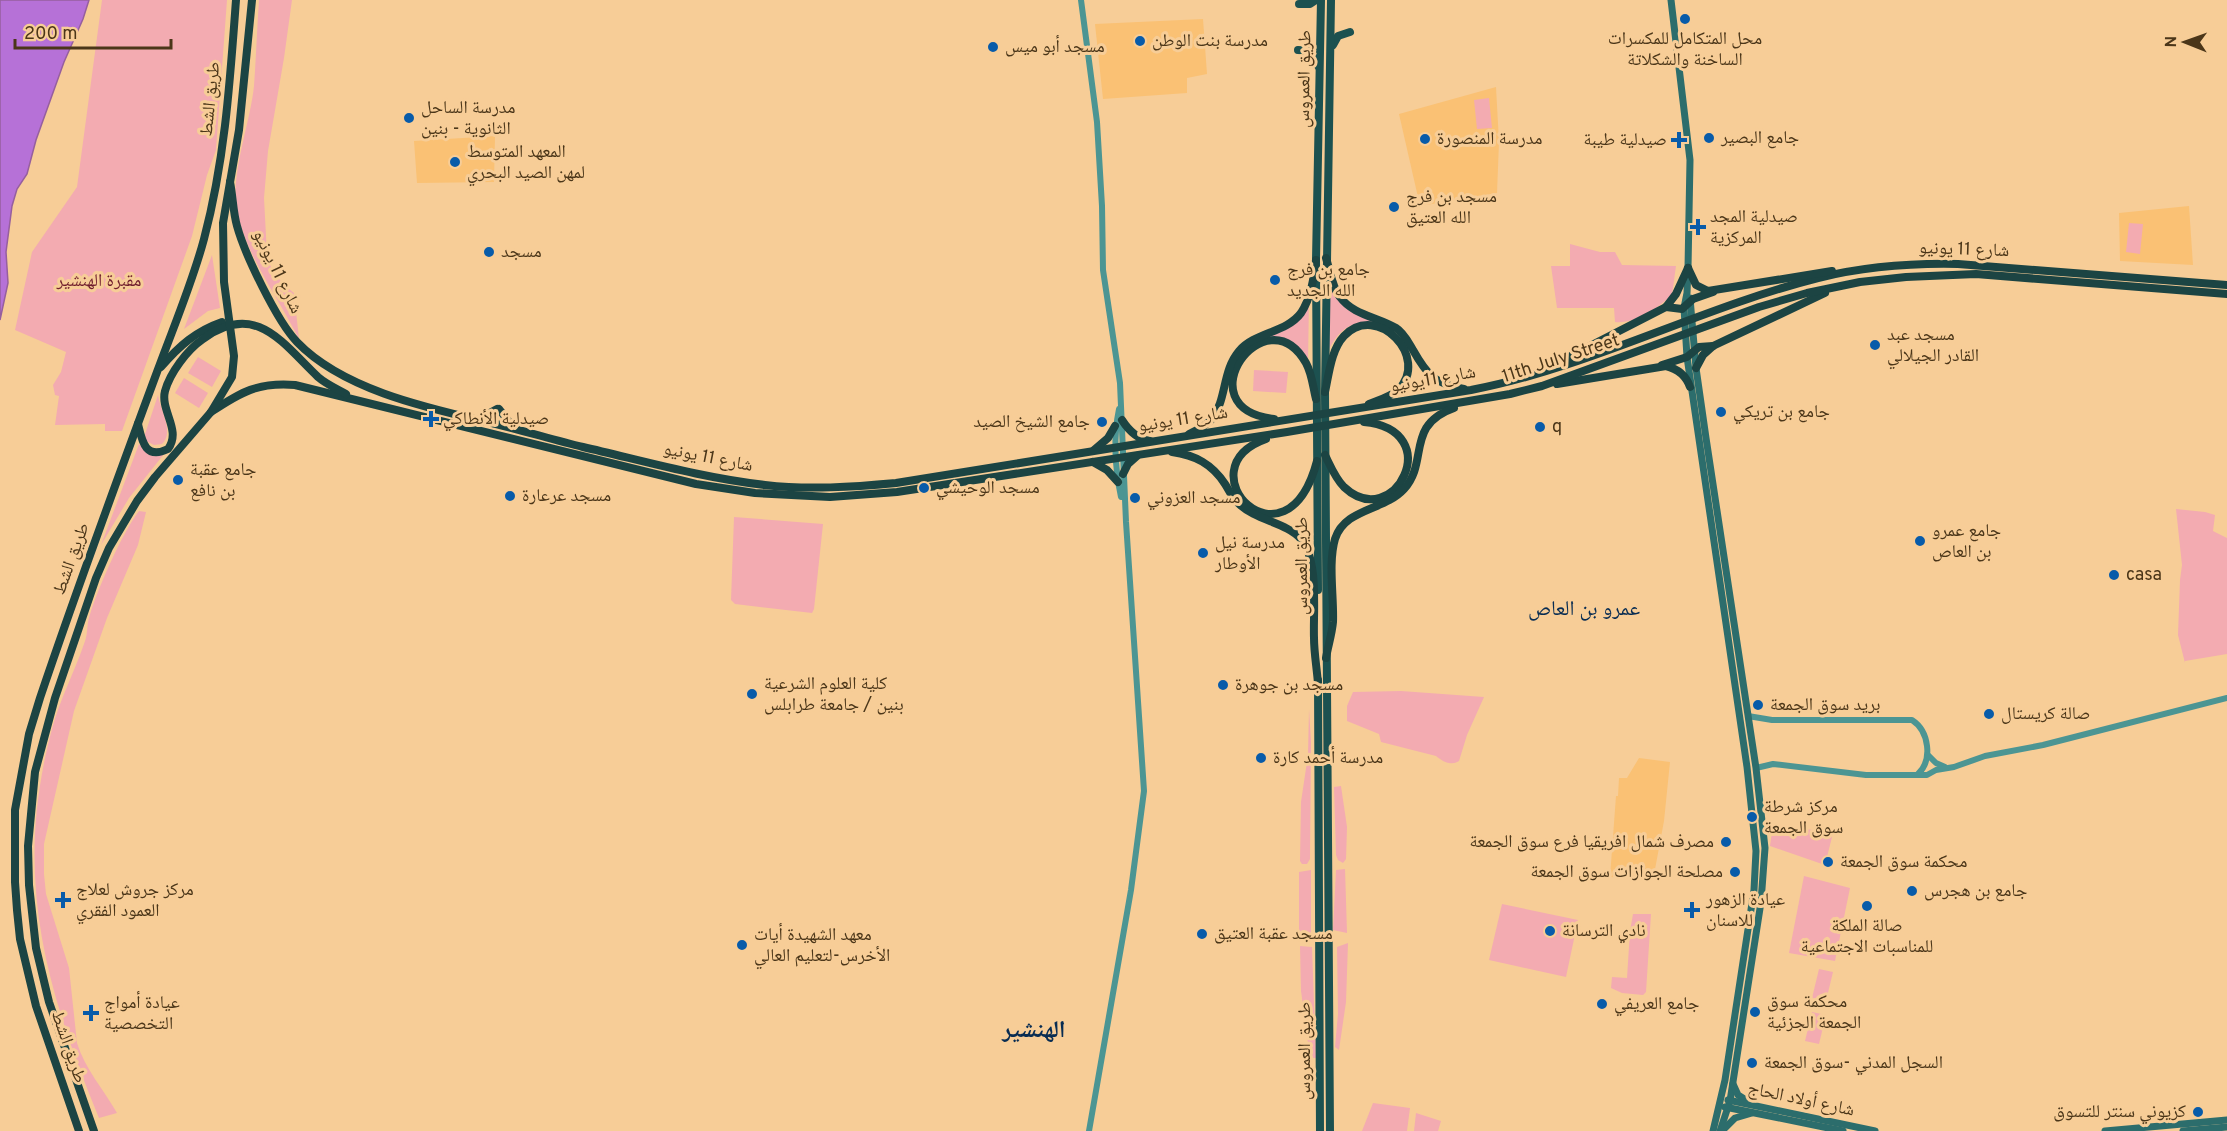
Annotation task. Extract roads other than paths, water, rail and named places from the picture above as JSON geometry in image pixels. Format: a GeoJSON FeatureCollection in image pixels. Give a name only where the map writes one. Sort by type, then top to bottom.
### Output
{"type":"FeatureCollection","features":[{"type":"Feature","properties":{"kind":"highway","name":"طريق الشط"},"geometry":{"type":"LineString","coordinates":[[79,1131],[36,1006],[20,939],[15,882],[15,810],[29,734],[40,698],[187,294],[204,239],[218,178],[226,125],[236,0]]}},
{"type":"Feature","properties":{"kind":"highway","name":"طريق الشط"},"geometry":{"type":"LineString","coordinates":[[94,1131],[49,1002],[36,948],[29,885],[28,846],[35,772],[55,698],[96,578],[109,548],[155,477],[211,412],[232,378],[234,367],[232,336],[224,282],[222,241],[225,208],[241,119],[252,0]]}},
{"type":"Feature","properties":{"kind":"highway","name":"شارع 11 يونيو"},"geometry":{"type":"LineString","coordinates":[[230,182],[239,235],[276,311],[298,343],[329,366],[370,388],[399,399],[636,460],[716,478],[767,486],[882,489],[1093,462],[1349,421]]}},
{"type":"Feature","properties":{"kind":"highway"},"geometry":{"type":"LineString","coordinates":[[1326,258],[1334,286],[1349,306],[1399,330],[1408,340],[1426,372],[1437,381],[1449,387],[1471,390]]}},
{"type":"Feature","properties":{"kind":"highway"},"geometry":{"type":"LineString","coordinates":[[1185,437],[1213,417],[1221,401],[1230,364],[1241,348],[1288,324],[1302,311],[1313,282],[1316,260]]}},
{"type":"Feature","properties":{"kind":"highway","name":"شارع 11 يونيو"},"geometry":{"type":"LineString","coordinates":[[1664,330],[1797,284],[1859,270],[1916,264],[1958,264],[2227,285]]}},
{"type":"Feature","properties":{"kind":"highway"},"geometry":{"type":"LineString","coordinates":[[1688,268],[1700,288],[1719,291]]}},
{"type":"Feature","properties":{"kind":"highway"},"geometry":{"type":"LineString","coordinates":[[1526,378],[1666,307],[1676,294],[1688,268]]}},
{"type":"Feature","properties":{"kind":"highway"},"geometry":{"type":"LineString","coordinates":[[1676,294],[1689,297],[1819,272],[1859,270]]}},
{"type":"Feature","properties":{"kind":"highway","name":"شارع 11 يونيو"},"geometry":{"type":"LineString","coordinates":[[1710,325],[1788,298],[1860,282],[1906,277],[1976,274],[2227,294]]}},
{"type":"Feature","properties":{"kind":"highway"},"geometry":{"type":"LineString","coordinates":[[1542,386],[1565,384],[1695,359],[1713,346],[1824,294],[1860,282]]}},
{"type":"Feature","properties":{"kind":"highway"},"geometry":{"type":"LineString","coordinates":[[1666,307],[1684,308],[1689,297]]}},
{"type":"Feature","properties":{"kind":"highway"},"geometry":{"type":"LineString","coordinates":[[157,372],[186,341],[200,331],[224,322],[240,320],[265,324],[298,343]]}},
{"type":"Feature","properties":{"kind":"highway"},"geometry":{"type":"LineString","coordinates":[[138,424],[141,441],[146,448],[157,452],[168,449],[172,443],[172,435],[165,394],[176,370],[201,340],[222,328],[243,325],[257,326],[278,336],[325,382],[355,399]]}},
{"type":"Feature","properties":{"kind":"highway","name":"11th July Street"},"geometry":{"type":"LineString","coordinates":[[1349,421],[1473,401],[1542,386],[1710,325]]}},
{"type":"Feature","properties":{"kind":"highway"},"geometry":{"type":"LineString","coordinates":[[1325,392],[1335,348],[1344,335],[1357,327],[1385,328],[1397,337],[1404,348],[1408,363],[1405,377],[1400,388],[1389,396],[1354,409]]}},
{"type":"Feature","properties":{"kind":"highway","name":"شارع 11يونيو"},"geometry":{"type":"LineString","coordinates":[[1306,417],[1471,390],[1526,378],[1664,330]]}},
{"type":"Feature","properties":{"kind":"highway"},"geometry":{"type":"LineString","coordinates":[[1283,421],[1251,414],[1235,395],[1234,369],[1251,347],[1274,342],[1295,349],[1306,364],[1316,399]]}},
{"type":"Feature","properties":{"kind":"highway"},"geometry":{"type":"LineString","coordinates":[[1659,366],[1679,371],[1690,387]]}},
{"type":"Feature","properties":{"kind":"highway","name":"شارع 11 يونيو"},"geometry":{"type":"LineString","coordinates":[[211,412],[248,389],[270,384],[295,385],[696,484],[755,493],[830,497],[1306,417]]}},
{"type":"Feature","properties":{"kind":"highway"},"geometry":{"type":"LineString","coordinates":[[1326,658],[1333,624],[1333,553],[1335,539],[1341,527],[1352,517],[1393,498],[1403,490],[1411,479],[1420,441],[1426,427],[1448,410],[1473,401]]}},
{"type":"Feature","properties":{"kind":"highway"},"geometry":{"type":"LineString","coordinates":[[477,420],[498,409],[507,422],[518,430]]}},
{"type":"Feature","properties":{"kind":"highway"},"geometry":{"type":"LineString","coordinates":[[1325,454],[1343,486],[1356,495],[1371,498],[1386,495],[1398,487],[1405,476],[1408,462],[1401,440],[1384,426],[1349,421]]}},
{"type":"Feature","properties":{"kind":"highway"},"geometry":{"type":"LineString","coordinates":[[1088,453],[1103,443],[1119,423],[1138,438],[1154,442]]}},
{"type":"Feature","properties":{"kind":"highway"},"geometry":{"type":"LineString","coordinates":[[1287,432],[1253,444],[1238,458],[1233,471],[1235,485],[1241,498],[1249,507],[1261,513],[1274,514],[1288,510],[1300,501],[1307,490],[1317,461]]}},
{"type":"Feature","properties":{"kind":"highway"},"geometry":{"type":"LineString","coordinates":[[1154,452],[1186,454],[1199,459],[1212,467],[1235,501],[1245,510],[1289,530],[1300,539],[1308,553],[1312,570],[1318,684]]}},
{"type":"Feature","properties":{"kind":"highway"},"geometry":{"type":"LineString","coordinates":[[1093,462],[1120,478],[1132,460],[1141,454]]}},
{"type":"Feature","properties":{"kind":"highway"},"geometry":{"type":"LineString","coordinates":[[635,470],[636,460]]}},
{"type":"Feature","properties":{"kind":"main road"},"geometry":{"type":"LineString","coordinates":[[1299,4],[1310,4],[1316,0]]}},
{"type":"Feature","properties":{"kind":"main road","name":"طريق العمروس"},"geometry":{"type":"LineString","coordinates":[[1320,1131],[1316,260],[1321,0]]}},
{"type":"Feature","properties":{"kind":"main road","name":"طريق العمروس"},"geometry":{"type":"LineString","coordinates":[[1330,1131],[1325,392],[1331,0]]}},
{"type":"Feature","properties":{"kind":"main road"},"geometry":{"type":"LineString","coordinates":[[1671,0],[1690,160],[1688,268],[1695,359],[1756,768],[1765,848],[1764,872],[1729,1104],[1721,1131]]}},
{"type":"Feature","properties":{"kind":"main road"},"geometry":{"type":"LineString","coordinates":[[1329,76],[1334,41],[1338,36],[1350,32]]}},
{"type":"Feature","properties":{"kind":"main road"},"geometry":{"type":"LineString","coordinates":[[1298,50],[1314,52],[1320,78]]}},
{"type":"Feature","properties":{"kind":"main road"},"geometry":{"type":"LineString","coordinates":[[1684,308],[1695,359],[1690,387],[1755,830],[1756,873],[1721,1102],[1713,1131]]}},
{"type":"Feature","properties":{"kind":"main road"},"geometry":{"type":"LineString","coordinates":[[1733,679],[1742,677]]}},
{"type":"Feature","properties":{"kind":"main road"},"geometry":{"type":"LineString","coordinates":[[1733,1074],[1734,1089],[1738,1095],[1758,1109]]}},
{"type":"Feature","properties":{"kind":"main road","name":"شارع أولاد الحاج"},"geometry":{"type":"LineString","coordinates":[[1721,1102],[1875,1131]]}},
{"type":"Feature","properties":{"kind":"main road"},"geometry":{"type":"LineString","coordinates":[[1721,1131],[1735,1118],[1758,1109]]}},
{"type":"Feature","properties":{"kind":"main road","name":"شارع أولاد الحاج"},"geometry":{"type":"LineString","coordinates":[[1758,1109],[1843,1131]]}},
{"type":"Feature","properties":{"kind":"main road"},"geometry":{"type":"LineString","coordinates":[[2105,1131],[2227,1120]]}},
{"type":"Feature","properties":{"kind":"main road"},"geometry":{"type":"LineString","coordinates":[[2183,1131],[2227,1127]]}},
{"type":"Feature","properties":{"kind":"street"},"geometry":{"type":"LineString","coordinates":[[1081,0],[1097,122],[1103,270],[1117,356],[1120,402],[1120,478],[1126,522],[1144,791],[1131,890],[1089,1131]]}},
{"type":"Feature","properties":{"kind":"street"},"geometry":{"type":"LineString","coordinates":[[1756,768],[1773,764],[1866,775],[1927,775],[1936,770],[1954,767],[1985,756],[2043,745],[2227,698]]}},
{"type":"Feature","properties":{"kind":"street"},"geometry":{"type":"LineString","coordinates":[[1748,716],[1772,720],[1908,718],[1920,725],[1928,755],[1939,765],[1954,767]]}},
{"type":"Feature","properties":{"kind":"street"},"geometry":{"type":"LineString","coordinates":[[1918,774],[1923,770],[1928,755]]}},
{"type":"Feature","properties":{"kind":"place","name":"محل المتكامل للمكسرات الساخنة والشكلاتة"},"geometry":{"type":"Point","coordinates":[1685,19]}},
{"type":"Feature","properties":{"kind":"place","name":"مدرسة بنت الوطن"},"geometry":{"type":"Point","coordinates":[1140,41]}},
{"type":"Feature","properties":{"kind":"place","name":"مسجد أبو ميس"},"geometry":{"type":"Point","coordinates":[993,47]}},
{"type":"Feature","properties":{"kind":"place","name":"مدرسة الساحل الثانوية - بنين"},"geometry":{"type":"Point","coordinates":[409,118]}},
{"type":"Feature","properties":{"kind":"place","name":"جامع البصير"},"geometry":{"type":"Point","coordinates":[1709,138]}},
{"type":"Feature","properties":{"kind":"place","name":"مدرسة المنصورة"},"geometry":{"type":"Point","coordinates":[1425,139]}},
{"type":"Feature","properties":{"kind":"place","name":"صيدلية طيبة"},"geometry":{"type":"Point","coordinates":[1679,140]}},
{"type":"Feature","properties":{"kind":"place","name":"المعهد المتوسط لمهن الصيد البحري"},"geometry":{"type":"Point","coordinates":[455,162]}},
{"type":"Feature","properties":{"kind":"place","name":"مسجد بن فرج الله العتيق"},"geometry":{"type":"Point","coordinates":[1394,207]}},
{"type":"Feature","properties":{"kind":"place","name":"صيدلية المجد المركزية"},"geometry":{"type":"Point","coordinates":[1698,227]}},
{"type":"Feature","properties":{"kind":"place","name":"مسجد"},"geometry":{"type":"Point","coordinates":[489,252]}},
{"type":"Feature","properties":{"kind":"place","name":"جامع بن فرج الله الجديد"},"geometry":{"type":"Point","coordinates":[1275,280]}},
{"type":"Feature","properties":{"kind":"place","name":"مسجد عبد القادر الجيلالي"},"geometry":{"type":"Point","coordinates":[1875,345]}},
{"type":"Feature","properties":{"kind":"place","name":"جامع بن تريكي"},"geometry":{"type":"Point","coordinates":[1721,412]}},
{"type":"Feature","properties":{"kind":"place","name":"صيدلية الأنطاكي"},"geometry":{"type":"Point","coordinates":[431,419]}},
{"type":"Feature","properties":{"kind":"place","name":"جامع الشيخ الصيد"},"geometry":{"type":"Point","coordinates":[1102,422]}},
{"type":"Feature","properties":{"kind":"place","name":"q"},"geometry":{"type":"Point","coordinates":[1540,427]}},
{"type":"Feature","properties":{"kind":"place","name":"جامع عقبة بن نافع"},"geometry":{"type":"Point","coordinates":[178,480]}},
{"type":"Feature","properties":{"kind":"place","name":"مسجد الوحيشي"},"geometry":{"type":"Point","coordinates":[924,488]}},
{"type":"Feature","properties":{"kind":"place","name":"مسجد عرعارة"},"geometry":{"type":"Point","coordinates":[510,496]}},
{"type":"Feature","properties":{"kind":"place","name":"مسجد العزوني"},"geometry":{"type":"Point","coordinates":[1135,498]}},
{"type":"Feature","properties":{"kind":"place","name":"جامع عمرو بن العاص"},"geometry":{"type":"Point","coordinates":[1920,541]}},
{"type":"Feature","properties":{"kind":"place","name":"مدرسة نيل الأوطار"},"geometry":{"type":"Point","coordinates":[1203,553]}},
{"type":"Feature","properties":{"kind":"place","name":"casa"},"geometry":{"type":"Point","coordinates":[2114,575]}},
{"type":"Feature","properties":{"kind":"place","name":"مسجد بن جوهرة"},"geometry":{"type":"Point","coordinates":[1223,685]}},
{"type":"Feature","properties":{"kind":"place","name":"كلية العلوم الشرعية بنين / جامعة طرابلس"},"geometry":{"type":"Point","coordinates":[752,694]}},
{"type":"Feature","properties":{"kind":"place","name":"بريد سوق الجمعة"},"geometry":{"type":"Point","coordinates":[1758,705]}},
{"type":"Feature","properties":{"kind":"place","name":"صالة كريستال"},"geometry":{"type":"Point","coordinates":[1989,714]}},
{"type":"Feature","properties":{"kind":"place","name":"مدرسة أحمد كارة"},"geometry":{"type":"Point","coordinates":[1261,758]}},
{"type":"Feature","properties":{"kind":"place","name":"مركز شرطة سوق الجمعة"},"geometry":{"type":"Point","coordinates":[1752,817]}},
{"type":"Feature","properties":{"kind":"place","name":"مصرف شمال افريقيا فرع سوق الجمعة"},"geometry":{"type":"Point","coordinates":[1726,842]}},
{"type":"Feature","properties":{"kind":"place","name":"محكمة سوق الجمعة"},"geometry":{"type":"Point","coordinates":[1828,862]}},
{"type":"Feature","properties":{"kind":"place","name":"مصلحة الجوازات سوق الجمعة"},"geometry":{"type":"Point","coordinates":[1735,872]}},
{"type":"Feature","properties":{"kind":"place","name":"جامع بن هجرس"},"geometry":{"type":"Point","coordinates":[1912,891]}},
{"type":"Feature","properties":{"kind":"place","name":"مركز جروش لعلاج العمود الفقري"},"geometry":{"type":"Point","coordinates":[63,900]}},
{"type":"Feature","properties":{"kind":"place","name":"صالة الملكة للمناسبات الاجتماعية"},"geometry":{"type":"Point","coordinates":[1867,906]}},
{"type":"Feature","properties":{"kind":"place","name":"عيادة الزهور للاسنان"},"geometry":{"type":"Point","coordinates":[1692,910]}},
{"type":"Feature","properties":{"kind":"place","name":"نادي الترسانة"},"geometry":{"type":"Point","coordinates":[1550,931]}},
{"type":"Feature","properties":{"kind":"place","name":"مسجد عقبة العتيق"},"geometry":{"type":"Point","coordinates":[1202,934]}},
{"type":"Feature","properties":{"kind":"place","name":"معهد الشهيدة أيات الأخرس-لتعليم العالي"},"geometry":{"type":"Point","coordinates":[742,945]}},
{"type":"Feature","properties":{"kind":"place","name":"جامع العريفي"},"geometry":{"type":"Point","coordinates":[1602,1004]}},
{"type":"Feature","properties":{"kind":"place","name":"محكمة سوق الجمعة الجزئية"},"geometry":{"type":"Point","coordinates":[1755,1012]}},
{"type":"Feature","properties":{"kind":"place","name":"عيادة أمواج التخصصية"},"geometry":{"type":"Point","coordinates":[91,1013]}},
{"type":"Feature","properties":{"kind":"place","name":"السجل المدني -سوق الجمعة"},"geometry":{"type":"Point","coordinates":[1752,1063]}},
{"type":"Feature","properties":{"kind":"place","name":"كزيوني سنتر للتسوق"},"geometry":{"type":"Point","coordinates":[2198,1112]}},
{"type":"Feature","properties":{"kind":"district","name":"عمرو بن العاص"},"geometry":{"type":"Point","coordinates":[1584,609]}},
{"type":"Feature","properties":{"kind":"district","name":"الهنشير"},"geometry":{"type":"Point","coordinates":[1034,1031]}},
{"type":"Feature","properties":{"kind":"park label","name":"مقبرة الهنشير"},"geometry":{"type":"Point","coordinates":[99,281]}}]}
